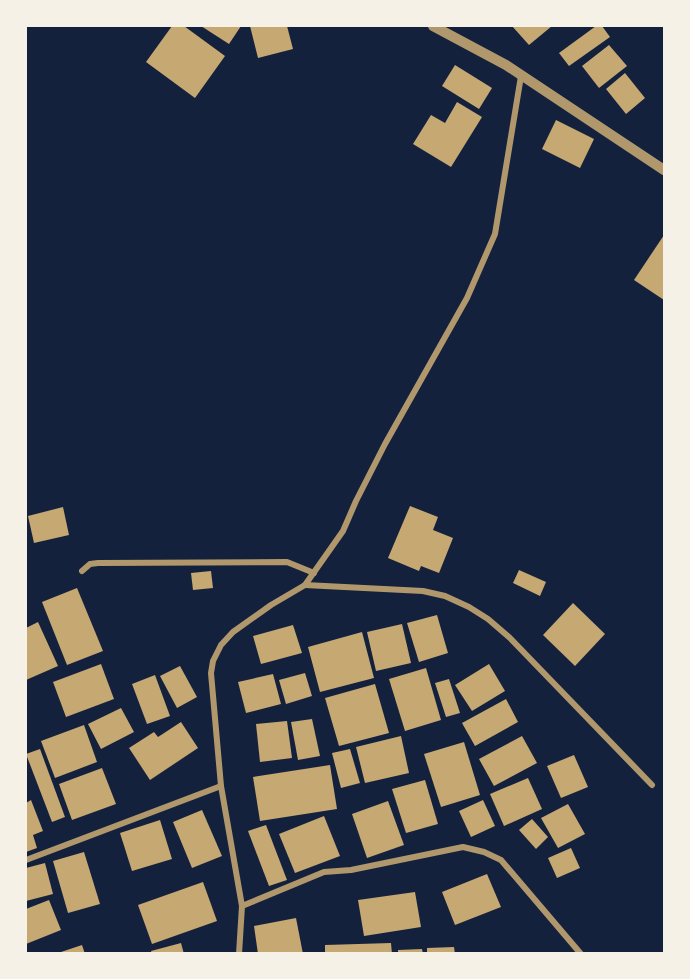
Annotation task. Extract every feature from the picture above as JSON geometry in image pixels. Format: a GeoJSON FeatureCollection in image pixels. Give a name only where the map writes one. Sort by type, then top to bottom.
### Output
{"type":"FeatureCollection","features":[{"type":"Feature","properties":{"kind":"street"},"geometry":{"type":"LineString","coordinates":[[433,26],[506,65],[664,170]]}},
{"type":"Feature","properties":{"kind":"street"},"geometry":{"type":"LineString","coordinates":[[239,954],[242,906],[221,786],[211,674],[213,661],[221,645],[233,632],[271,605],[305,585],[314,573],[343,531],[385,444],[467,298],[495,234],[521,76]]}},
{"type":"Feature","properties":{"kind":"street"},"geometry":{"type":"LineString","coordinates":[[82,571],[90,564],[98,563],[275,561],[287,562],[314,573]]}},
{"type":"Feature","properties":{"kind":"street"},"geometry":{"type":"LineString","coordinates":[[305,585],[423,591],[446,596],[469,607],[488,619],[510,638],[652,785]]}},
{"type":"Feature","properties":{"kind":"street"},"geometry":{"type":"LineString","coordinates":[[26,860],[221,786]]}},
{"type":"Feature","properties":{"kind":"street"},"geometry":{"type":"LineString","coordinates":[[242,906],[324,872],[351,870],[463,847],[484,852],[501,860],[581,954]]}},
{"type":"Feature","properties":{"kind":"building"},"geometry":{"type":"Polygon","coordinates":[[[172,26],[184,26],[225,56],[195,98],[146,62],[172,26]]]}},
{"type":"Feature","properties":{"kind":"building"},"geometry":{"type":"Polygon","coordinates":[[[201,26],[241,26],[229,44],[201,26]]]}},
{"type":"Feature","properties":{"kind":"building"},"geometry":{"type":"Polygon","coordinates":[[[250,26],[287,26],[293,49],[258,58],[250,26]]]}},
{"type":"Feature","properties":{"kind":"building"},"geometry":{"type":"Polygon","coordinates":[[[512,26],[552,26],[529,45],[512,26]]]}},
{"type":"Feature","properties":{"kind":"building"},"geometry":{"type":"Polygon","coordinates":[[[596,26],[602,26],[610,37],[569,66],[559,53],[596,26]]]}},
{"type":"Feature","properties":{"kind":"building"},"geometry":{"type":"Polygon","coordinates":[[[609,45],[627,66],[599,88],[582,66],[609,45]]]}},
{"type":"Feature","properties":{"kind":"building"},"geometry":{"type":"Polygon","coordinates":[[[455,65],[492,88],[479,109],[442,86],[455,65]]]}},
{"type":"Feature","properties":{"kind":"building"},"geometry":{"type":"Polygon","coordinates":[[[625,73],[645,98],[626,114],[606,89],[625,73]]]}},
{"type":"Feature","properties":{"kind":"building"},"geometry":{"type":"Polygon","coordinates":[[[457,102],[482,117],[451,167],[413,144],[431,115],[445,123],[457,102]]]}},
{"type":"Feature","properties":{"kind":"building"},"geometry":{"type":"Polygon","coordinates":[[[556,120],[594,139],[580,168],[542,149],[556,120]]]}},
{"type":"Feature","properties":{"kind":"building"},"geometry":{"type":"Polygon","coordinates":[[[664,235],[664,300],[634,280],[664,235]]]}},
{"type":"Feature","properties":{"kind":"building"},"geometry":{"type":"Polygon","coordinates":[[[410,506],[438,517],[433,530],[453,538],[439,573],[421,566],[419,571],[388,558],[410,506]]]}},
{"type":"Feature","properties":{"kind":"building"},"geometry":{"type":"Polygon","coordinates":[[[63,507],[69,535],[34,543],[28,516],[63,507]]]}},
{"type":"Feature","properties":{"kind":"building"},"geometry":{"type":"Polygon","coordinates":[[[519,570],[546,582],[540,596],[513,583],[519,570]]]}},
{"type":"Feature","properties":{"kind":"building"},"geometry":{"type":"Polygon","coordinates":[[[211,571],[213,588],[193,590],[191,573],[211,571]]]}},
{"type":"Feature","properties":{"kind":"building"},"geometry":{"type":"Polygon","coordinates":[[[77,588],[103,651],[67,665],[42,602],[77,588]]]}},
{"type":"Feature","properties":{"kind":"building"},"geometry":{"type":"Polygon","coordinates":[[[573,603],[605,634],[575,666],[543,635],[573,603]]]}},
{"type":"Feature","properties":{"kind":"building"},"geometry":{"type":"Polygon","coordinates":[[[437,615],[448,653],[419,662],[407,623],[437,615]]]}},
{"type":"Feature","properties":{"kind":"building"},"geometry":{"type":"Polygon","coordinates":[[[38,622],[58,666],[26,680],[26,628],[38,622]]]}},
{"type":"Feature","properties":{"kind":"building"},"geometry":{"type":"Polygon","coordinates":[[[402,624],[411,663],[376,671],[367,632],[402,624]]]}},
{"type":"Feature","properties":{"kind":"building"},"geometry":{"type":"Polygon","coordinates":[[[293,625],[302,653],[261,664],[253,636],[293,625]]]}},
{"type":"Feature","properties":{"kind":"building"},"geometry":{"type":"Polygon","coordinates":[[[362,632],[374,678],[320,692],[308,647],[362,632]]]}},
{"type":"Feature","properties":{"kind":"building"},"geometry":{"type":"Polygon","coordinates":[[[101,664],[114,699],[66,717],[53,682],[101,664]]]}},
{"type":"Feature","properties":{"kind":"building"},"geometry":{"type":"Polygon","coordinates":[[[489,664],[505,691],[472,711],[455,685],[489,664]]]}},
{"type":"Feature","properties":{"kind":"building"},"geometry":{"type":"Polygon","coordinates":[[[180,666],[197,697],[177,708],[160,676],[180,666]]]}},
{"type":"Feature","properties":{"kind":"building"},"geometry":{"type":"Polygon","coordinates":[[[426,668],[441,720],[405,731],[389,679],[426,668]]]}},
{"type":"Feature","properties":{"kind":"building"},"geometry":{"type":"Polygon","coordinates":[[[305,673],[312,696],[286,704],[279,680],[305,673]]]}},
{"type":"Feature","properties":{"kind":"building"},"geometry":{"type":"Polygon","coordinates":[[[273,674],[281,704],[246,713],[238,682],[273,674]]]}},
{"type":"Feature","properties":{"kind":"building"},"geometry":{"type":"Polygon","coordinates":[[[155,675],[170,716],[147,724],[132,684],[155,675]]]}},
{"type":"Feature","properties":{"kind":"building"},"geometry":{"type":"Polygon","coordinates":[[[449,679],[460,713],[446,717],[435,683],[449,679]]]}},
{"type":"Feature","properties":{"kind":"building"},"geometry":{"type":"Polygon","coordinates":[[[375,684],[389,733],[339,746],[325,698],[375,684]]]}},
{"type":"Feature","properties":{"kind":"building"},"geometry":{"type":"Polygon","coordinates":[[[506,699],[518,722],[475,746],[462,723],[506,699]]]}},
{"type":"Feature","properties":{"kind":"building"},"geometry":{"type":"Polygon","coordinates":[[[121,708],[134,732],[101,749],[88,724],[121,708]]]}},
{"type":"Feature","properties":{"kind":"building"},"geometry":{"type":"Polygon","coordinates":[[[312,719],[320,756],[298,760],[291,722],[312,719]]]}},
{"type":"Feature","properties":{"kind":"building"},"geometry":{"type":"Polygon","coordinates":[[[287,721],[292,758],[260,762],[256,724],[287,721]]]}},
{"type":"Feature","properties":{"kind":"building"},"geometry":{"type":"Polygon","coordinates":[[[181,722],[198,748],[150,780],[129,748],[154,732],[158,737],[181,722]]]}},
{"type":"Feature","properties":{"kind":"building"},"geometry":{"type":"Polygon","coordinates":[[[84,725],[97,762],[55,778],[41,741],[84,725]]]}},
{"type":"Feature","properties":{"kind":"building"},"geometry":{"type":"Polygon","coordinates":[[[401,736],[409,773],[365,783],[356,747],[401,736]]]}},
{"type":"Feature","properties":{"kind":"building"},"geometry":{"type":"Polygon","coordinates":[[[522,736],[537,763],[494,786],[479,759],[522,736]]]}},
{"type":"Feature","properties":{"kind":"building"},"geometry":{"type":"Polygon","coordinates":[[[464,742],[480,795],[441,807],[424,754],[464,742]]]}},
{"type":"Feature","properties":{"kind":"building"},"geometry":{"type":"Polygon","coordinates":[[[40,749],[65,817],[52,822],[26,754],[40,749]]]}},
{"type":"Feature","properties":{"kind":"building"},"geometry":{"type":"Polygon","coordinates":[[[350,749],[360,783],[341,788],[332,753],[350,749]]]}},
{"type":"Feature","properties":{"kind":"building"},"geometry":{"type":"Polygon","coordinates":[[[574,755],[588,787],[561,798],[547,766],[574,755]]]}},
{"type":"Feature","properties":{"kind":"building"},"geometry":{"type":"Polygon","coordinates":[[[330,765],[337,809],[260,821],[253,777],[330,765]]]}},
{"type":"Feature","properties":{"kind":"building"},"geometry":{"type":"Polygon","coordinates":[[[102,768],[116,804],[72,820],[59,784],[102,768]]]}},
{"type":"Feature","properties":{"kind":"building"},"geometry":{"type":"Polygon","coordinates":[[[528,778],[542,809],[504,826],[490,794],[528,778]]]}},
{"type":"Feature","properties":{"kind":"building"},"geometry":{"type":"Polygon","coordinates":[[[425,780],[438,824],[406,833],[392,789],[425,780]]]}},
{"type":"Feature","properties":{"kind":"building"},"geometry":{"type":"Polygon","coordinates":[[[31,800],[43,831],[33,835],[37,848],[26,852],[26,803],[31,800]]]}},
{"type":"Feature","properties":{"kind":"building"},"geometry":{"type":"Polygon","coordinates":[[[483,800],[495,826],[471,837],[459,811],[483,800]]]}},
{"type":"Feature","properties":{"kind":"building"},"geometry":{"type":"Polygon","coordinates":[[[388,801],[404,845],[367,858],[352,814],[388,801]]]}},
{"type":"Feature","properties":{"kind":"building"},"geometry":{"type":"Polygon","coordinates":[[[568,804],[585,834],[558,848],[541,818],[568,804]]]}},
{"type":"Feature","properties":{"kind":"building"},"geometry":{"type":"Polygon","coordinates":[[[202,810],[222,856],[192,868],[173,822],[202,810]]]}},
{"type":"Feature","properties":{"kind":"building"},"geometry":{"type":"Polygon","coordinates":[[[324,816],[340,856],[295,873],[279,834],[324,816]]]}},
{"type":"Feature","properties":{"kind":"building"},"geometry":{"type":"Polygon","coordinates":[[[532,819],[548,837],[536,849],[519,830],[532,819]]]}},
{"type":"Feature","properties":{"kind":"building"},"geometry":{"type":"Polygon","coordinates":[[[160,820],[172,859],[132,871],[120,833],[160,820]]]}},
{"type":"Feature","properties":{"kind":"building"},"geometry":{"type":"Polygon","coordinates":[[[266,825],[287,880],[269,886],[248,831],[266,825]]]}},
{"type":"Feature","properties":{"kind":"building"},"geometry":{"type":"Polygon","coordinates":[[[571,848],[580,868],[557,878],[548,858],[571,848]]]}},
{"type":"Feature","properties":{"kind":"building"},"geometry":{"type":"Polygon","coordinates":[[[84,852],[100,904],[68,913],[53,861],[84,852]]]}},
{"type":"Feature","properties":{"kind":"building"},"geometry":{"type":"Polygon","coordinates":[[[45,863],[53,894],[26,901],[26,868],[45,863]]]}},
{"type":"Feature","properties":{"kind":"building"},"geometry":{"type":"Polygon","coordinates":[[[487,874],[501,907],[455,925],[442,892],[487,874]]]}},
{"type":"Feature","properties":{"kind":"building"},"geometry":{"type":"Polygon","coordinates":[[[203,882],[217,921],[152,944],[138,905],[203,882]]]}},
{"type":"Feature","properties":{"kind":"building"},"geometry":{"type":"Polygon","coordinates":[[[415,892],[421,927],[364,936],[358,900],[415,892]]]}},
{"type":"Feature","properties":{"kind":"building"},"geometry":{"type":"Polygon","coordinates":[[[49,900],[61,930],[26,944],[26,909],[49,900]]]}},
{"type":"Feature","properties":{"kind":"building"},"geometry":{"type":"Polygon","coordinates":[[[296,918],[303,954],[258,954],[254,926],[296,918]]]}},
{"type":"Feature","properties":{"kind":"building"},"geometry":{"type":"Polygon","coordinates":[[[181,943],[184,954],[152,954],[151,951],[181,943]]]}},
{"type":"Feature","properties":{"kind":"building"},"geometry":{"type":"Polygon","coordinates":[[[391,943],[392,954],[325,954],[325,945],[391,943]]]}},
{"type":"Feature","properties":{"kind":"building"},"geometry":{"type":"Polygon","coordinates":[[[82,945],[85,954],[58,954],[58,953],[82,945]]]}},
{"type":"Feature","properties":{"kind":"building"},"geometry":{"type":"Polygon","coordinates":[[[454,947],[455,954],[427,954],[427,948],[454,947]]]}},
{"type":"Feature","properties":{"kind":"building"},"geometry":{"type":"Polygon","coordinates":[[[422,949],[423,954],[398,954],[398,950],[422,949]]]}}]}
